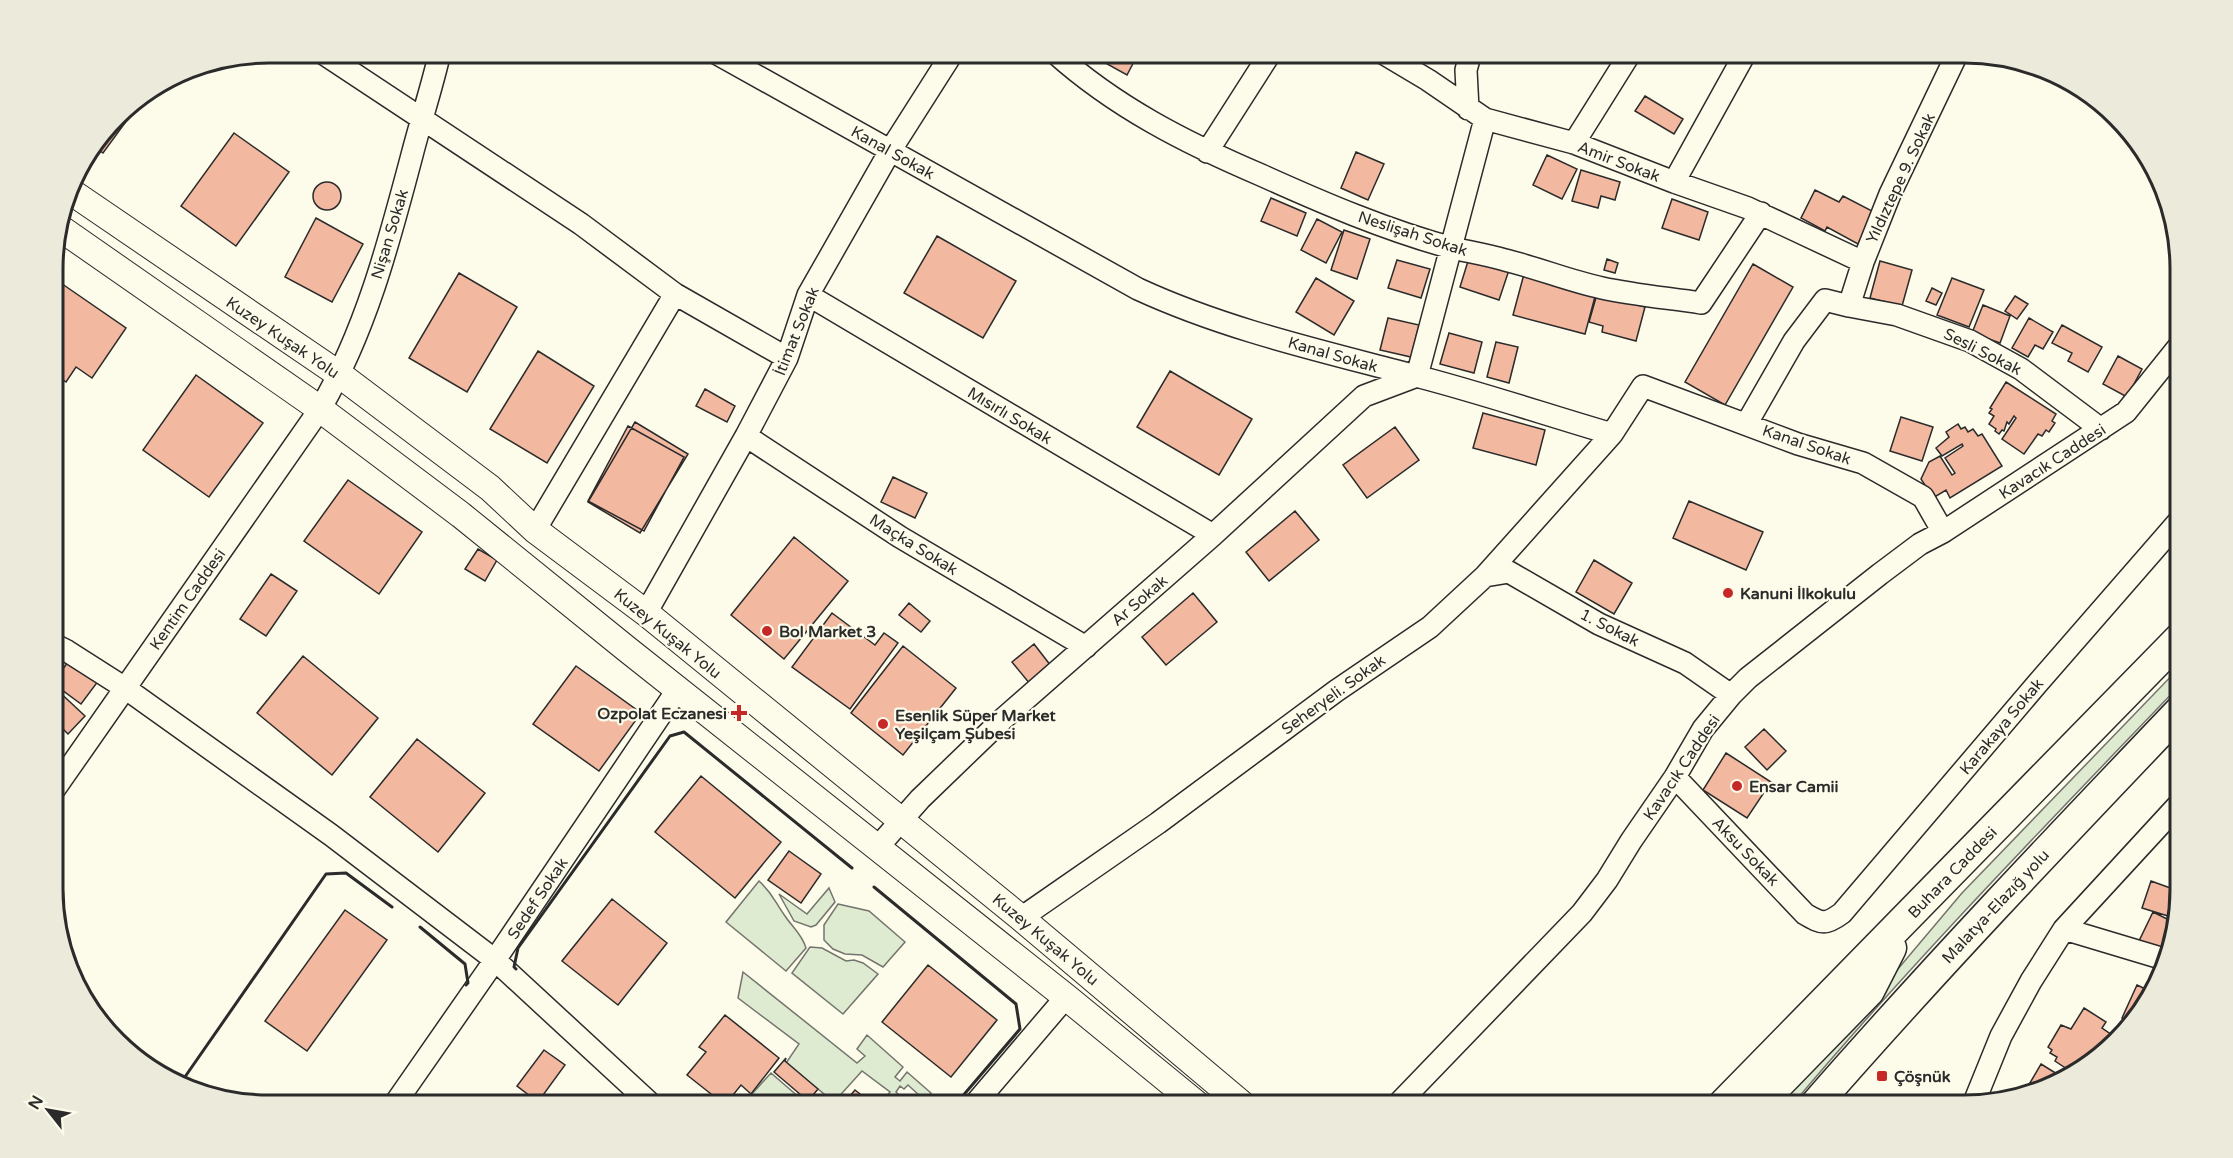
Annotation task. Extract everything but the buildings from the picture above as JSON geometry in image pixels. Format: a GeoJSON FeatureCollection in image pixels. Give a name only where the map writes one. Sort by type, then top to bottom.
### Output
{"type":"FeatureCollection","features":[{"type":"Feature","properties":{"kind":"highway","name":"Buhara Caddesi"},"geometry":{"type":"LineString","coordinates":[[1733,1095],[2170,648]]}},
{"type":"Feature","properties":{"kind":"highway","name":"Malatya-Elazığ yolu"},"geometry":{"type":"LineString","coordinates":[[1824,1095],[1908,1000],[2170,722]]}},
{"type":"Feature","properties":{"kind":"highway"},"geometry":{"type":"LineString","coordinates":[[1768,1095],[1869,991],[1905,921]]}},
{"type":"Feature","properties":{"kind":"main road","name":"Kuzey Kuşak Yolu"},"geometry":{"type":"LineString","coordinates":[[77,196],[340,375],[490,488],[535,530],[646,613],[1021,918],[1231,1095]]}},
{"type":"Feature","properties":{"kind":"main road","name":"Kuzey Kuşak Yolu"},"geometry":{"type":"LineString","coordinates":[[66,233],[320,409],[461,515],[1186,1095]]}},
{"type":"Feature","properties":{"kind":"street"},"geometry":{"type":"LineString","coordinates":[[337,63],[581,224],[675,294],[787,358]]}},
{"type":"Feature","properties":{"kind":"street","name":"Nişan Sokak"},"geometry":{"type":"LineString","coordinates":[[320,409],[340,375],[362,321],[391,234],[438,63]]}},
{"type":"Feature","properties":{"kind":"street","name":"Kanal Sokak"},"geometry":{"type":"LineString","coordinates":[[734,63],[1138,289],[1180,308],[1240,329],[1417,376],[1612,434],[1643,386],[1748,423],[1798,444],[1863,463],[1923,497],[1943,532]]}},
{"type":"Feature","properties":{"kind":"street","name":"İtimat Sokak"},"geometry":{"type":"LineString","coordinates":[[646,613],[746,436],[787,358],[807,295],[890,151],[946,63]]}},
{"type":"Feature","properties":{"kind":"street","name":"Neslişah Sokak"},"geometry":{"type":"LineString","coordinates":[[1066,63],[1108,96],[1207,152],[1367,220],[1451,248],[1506,260],[1602,288],[1701,303],[1761,213]]}},
{"type":"Feature","properties":{"kind":"street"},"geometry":{"type":"LineString","coordinates":[[1207,152],[1264,63]]}},
{"type":"Feature","properties":{"kind":"street","name":"Amir Sokak"},"geometry":{"type":"LineString","coordinates":[[1399,63],[1445,91],[1476,114],[1574,143],[1674,182],[1709,193],[1761,213],[1863,262]]}},
{"type":"Feature","properties":{"kind":"street"},"geometry":{"type":"LineString","coordinates":[[1417,376],[1451,248],[1476,114],[1466,70],[1468,63]]}},
{"type":"Feature","properties":{"kind":"street"},"geometry":{"type":"LineString","coordinates":[[1574,143],[1624,63]]}},
{"type":"Feature","properties":{"kind":"street"},"geometry":{"type":"LineString","coordinates":[[1674,182],[1740,63]]}},
{"type":"Feature","properties":{"kind":"street","name":"Yıldıztepe 9. Sokak"},"geometry":{"type":"LineString","coordinates":[[1849,306],[1863,262],[1890,194],[1953,63]]}},
{"type":"Feature","properties":{"kind":"street"},"geometry":{"type":"LineString","coordinates":[[535,530],[675,294]]}},
{"type":"Feature","properties":{"kind":"street","name":"Mısırlı Sokak"},"geometry":{"type":"LineString","coordinates":[[807,295],[1213,535]]}},
{"type":"Feature","properties":{"kind":"street","name":"Sesli Sokak"},"geometry":{"type":"LineString","coordinates":[[1748,423],[1794,341],[1825,300],[1897,315],[1970,341],[2021,369],[2101,429]]}},
{"type":"Feature","properties":{"kind":"street","name":"Kavacık Caddesi"},"geometry":{"type":"LineString","coordinates":[[1407,1095],[1582,913],[1607,880],[1675,777],[1703,729],[1748,678],[1920,544],[1943,532],[2126,412],[2170,357]]}},
{"type":"Feature","properties":{"kind":"street","name":"Ar Sokak"},"geometry":{"type":"LineString","coordinates":[[877,848],[939,780],[1005,718],[1213,535],[1364,396],[1417,376]]}},
{"type":"Feature","properties":{"kind":"street","name":"Kentim Caddesi"},"geometry":{"type":"LineString","coordinates":[[63,777],[320,409]]}},
{"type":"Feature","properties":{"kind":"street","name":"Seheryeli. Sokak"},"geometry":{"type":"LineString","coordinates":[[1021,918],[1158,823],[1336,691],[1430,627],[1485,576],[1612,434]]}},
{"type":"Feature","properties":{"kind":"street","name":"Maçka Sokak"},"geometry":{"type":"LineString","coordinates":[[746,436],[900,537],[1086,647]]}},
{"type":"Feature","properties":{"kind":"street","name":"Karakaya Sokak"},"geometry":{"type":"LineString","coordinates":[[1819,922],[1831,922],[1842,913],[2170,532]]}},
{"type":"Feature","properties":{"kind":"street","name":"1. Sokak"},"geometry":{"type":"LineString","coordinates":[[1485,576],[1509,572],[1599,624],[1685,663],[1731,695]]}},
{"type":"Feature","properties":{"kind":"street"},"geometry":{"type":"LineString","coordinates":[[63,649],[125,688],[331,835],[495,960],[641,1095]]}},
{"type":"Feature","properties":{"kind":"street","name":"Sedef Sokak"},"geometry":{"type":"LineString","coordinates":[[402,1095],[678,689]]}},
{"type":"Feature","properties":{"kind":"street","name":"Aksu Sokak"},"geometry":{"type":"LineString","coordinates":[[1675,777],[1805,914],[1819,922]]}},
{"type":"Feature","properties":{"kind":"street"},"geometry":{"type":"LineString","coordinates":[[1977,1095],[2001,1036],[2031,981],[2064,929],[2170,814]]}},
{"type":"Feature","properties":{"kind":"street"},"geometry":{"type":"LineString","coordinates":[[2064,929],[2158,957]]}},
{"type":"Feature","properties":{"kind":"street"},"geometry":{"type":"LineString","coordinates":[[983,1095],[1066,997]]}},
{"type":"Feature","properties":{"kind":"green space"},"geometry":{"type":"Polygon","coordinates":[[[2170,677],[2170,695],[1934,944],[1801,1095],[1786,1095],[1860,1014],[1962,893],[2170,677]]]}},
{"type":"Feature","properties":{"kind":"green space"},"geometry":{"type":"Polygon","coordinates":[[[759,881],[800,935],[806,948],[786,971],[726,922],[759,881]]]}},
{"type":"Feature","properties":{"kind":"green space"},"geometry":{"type":"Polygon","coordinates":[[[829,888],[835,902],[816,925],[811,927],[794,921],[779,894],[807,914],[829,888]]]}},
{"type":"Feature","properties":{"kind":"green space"},"geometry":{"type":"Polygon","coordinates":[[[838,904],[869,911],[905,942],[883,967],[862,955],[845,954],[833,949],[824,940],[824,925],[838,904]]]}},
{"type":"Feature","properties":{"kind":"green space"},"geometry":{"type":"Polygon","coordinates":[[[810,947],[822,948],[846,961],[854,960],[863,963],[878,974],[843,1014],[792,973],[810,947]]]}},
{"type":"Feature","properties":{"kind":"green space"},"geometry":{"type":"Polygon","coordinates":[[[743,972],[857,1063],[865,1056],[857,1049],[867,1035],[903,1067],[895,1077],[900,1081],[907,1072],[931,1093],[919,1095],[908,1085],[904,1089],[900,1086],[896,1092],[899,1095],[888,1095],[890,1092],[862,1071],[840,1095],[825,1095],[786,1063],[799,1044],[738,998],[743,972]]]}},
{"type":"Feature","properties":{"kind":"green space"},"geometry":{"type":"Polygon","coordinates":[[[771,1073],[796,1095],[751,1095],[771,1073]]]}},
{"type":"Feature","properties":{"kind":"wall"},"geometry":{"type":"LineString","coordinates":[[516,969],[514,967],[518,948],[670,736],[684,732],[852,868]]}},
{"type":"Feature","properties":{"kind":"wall"},"geometry":{"type":"LineString","coordinates":[[185,1077],[326,874],[346,873],[392,907]]}},
{"type":"Feature","properties":{"kind":"wall"},"geometry":{"type":"LineString","coordinates":[[874,887],[1016,1004],[1020,1029],[964,1095]]}},
{"type":"Feature","properties":{"kind":"wall"},"geometry":{"type":"LineString","coordinates":[[420,927],[465,964],[468,983],[466,985]]}},
{"type":"Feature","properties":{"kind":"place","name":"Kanuni İlkokulu"},"geometry":{"type":"Point","coordinates":[1728,593]}},
{"type":"Feature","properties":{"kind":"place","name":"Bol Market 3"},"geometry":{"type":"Point","coordinates":[767,631]}},
{"type":"Feature","properties":{"kind":"place","name":"Ozpolat Eczanesi"},"geometry":{"type":"Point","coordinates":[739,713]}},
{"type":"Feature","properties":{"kind":"place","name":"Esenlik Süper Market Yeşilçam Şubesi"},"geometry":{"type":"Point","coordinates":[883,724]}},
{"type":"Feature","properties":{"kind":"place","name":"Ensar Camii"},"geometry":{"type":"Point","coordinates":[1737,786]}},
{"type":"Feature","properties":{"kind":"place","name":"Çöşnük"},"geometry":{"type":"Point","coordinates":[1882,1076]}}]}
